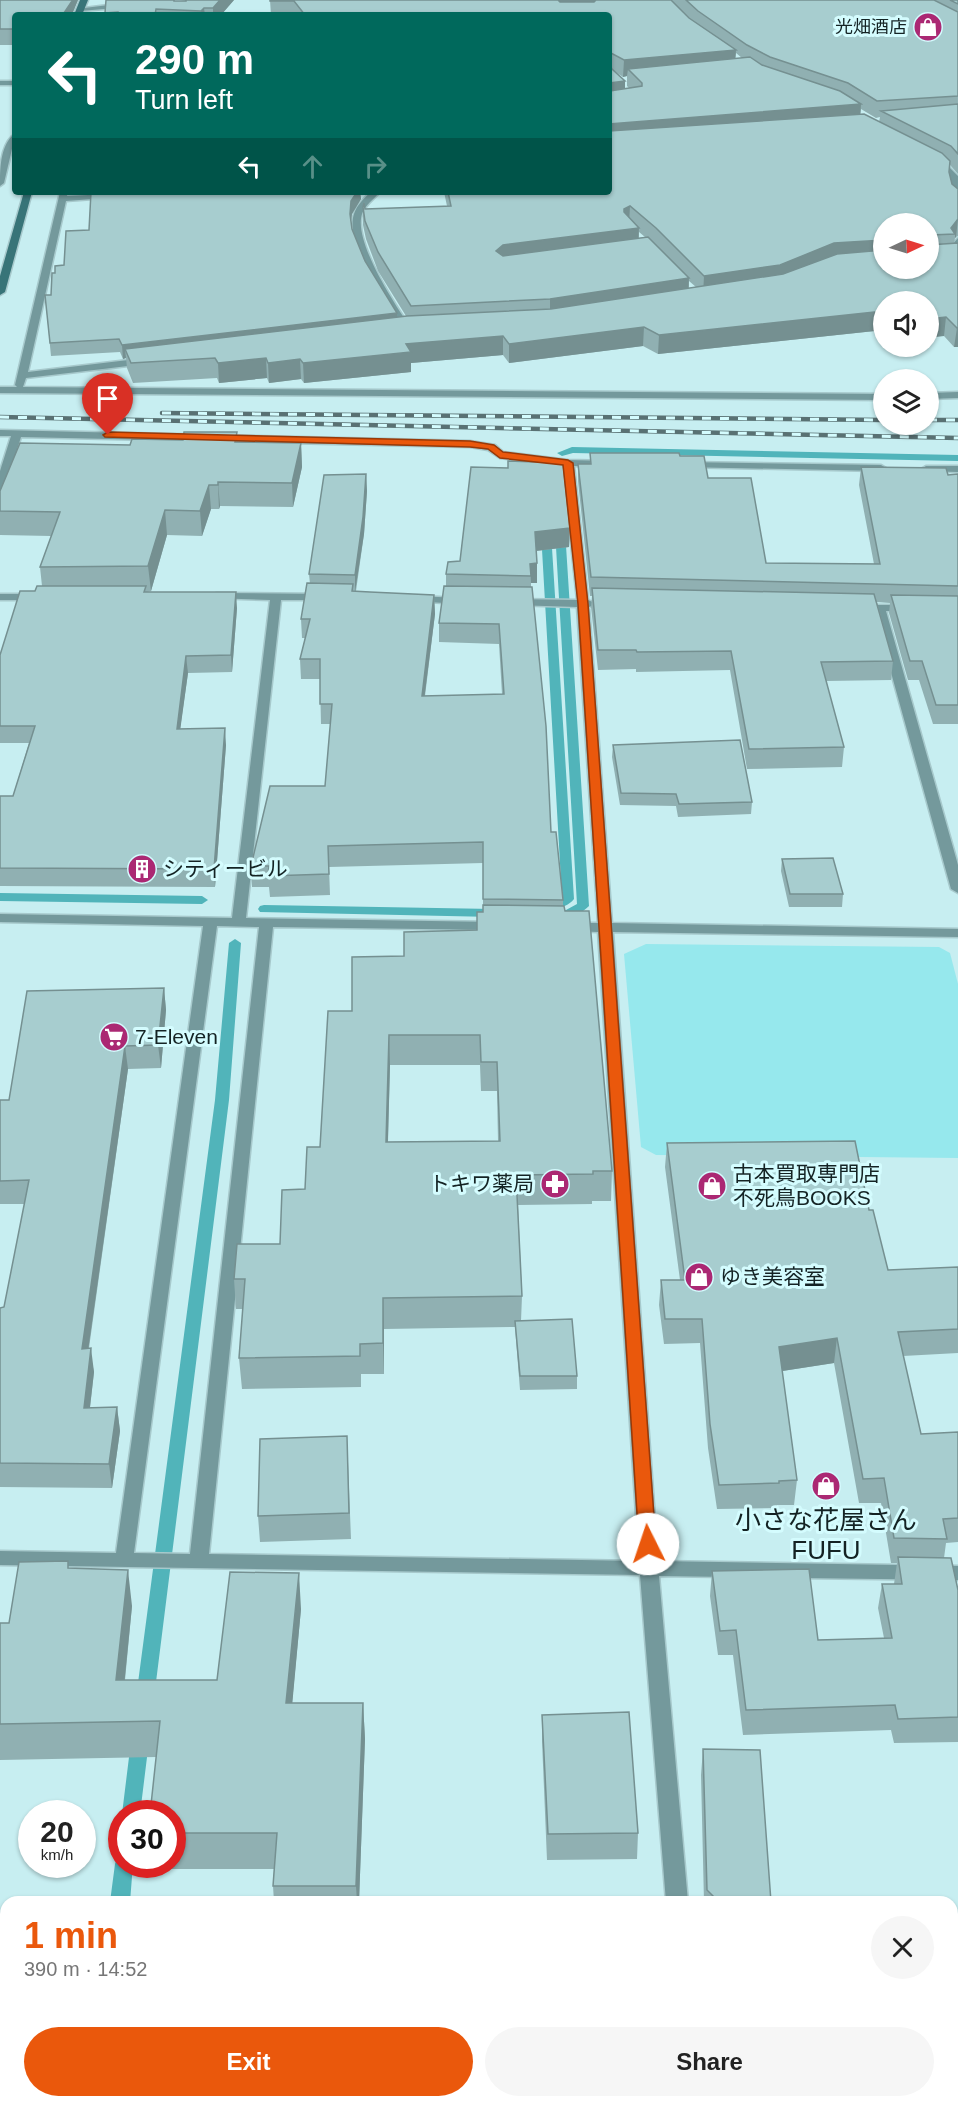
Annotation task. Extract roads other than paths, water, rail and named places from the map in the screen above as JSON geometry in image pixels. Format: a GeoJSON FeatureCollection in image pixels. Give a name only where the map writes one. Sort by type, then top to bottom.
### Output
{"type":"FeatureCollection","features":[{"type":"Feature","properties":{"kind":"main road"},"geometry":{"type":"LineString","coordinates":[[79,12],[84,0]]}},
{"type":"Feature","properties":{"kind":"main road"},"geometry":{"type":"LineString","coordinates":[[0,292],[27,195]]}},
{"type":"Feature","properties":{"kind":"street"},"geometry":{"type":"LineString","coordinates":[[79,12],[138,3]]}},
{"type":"Feature","properties":{"kind":"street"},"geometry":{"type":"LineString","coordinates":[[0,183],[12,141]]}},
{"type":"Feature","properties":{"kind":"street"},"geometry":{"type":"LineString","coordinates":[[923,157],[944,167],[957,178],[952,189],[958,203]]}},
{"type":"Feature","properties":{"kind":"street"},"geometry":{"type":"LineString","coordinates":[[18,391],[63,196],[84,195]]}},
{"type":"Feature","properties":{"kind":"street"},"geometry":{"type":"LineString","coordinates":[[373,195],[357,215],[356,231],[378,284],[411,329],[395,331]]}},
{"type":"Feature","properties":{"kind":"street"},"geometry":{"type":"LineString","coordinates":[[958,241],[955,246],[958,251]]}},
{"type":"Feature","properties":{"kind":"street"},"geometry":{"type":"LineString","coordinates":[[22,375],[162,359]]}},
{"type":"Feature","properties":{"kind":"street"},"geometry":{"type":"LineString","coordinates":[[0,390],[873,397]]}},
{"type":"Feature","properties":{"kind":"street"},"geometry":{"type":"LineString","coordinates":[[939,395],[958,394]]}},
{"type":"Feature","properties":{"kind":"street"},"geometry":{"type":"LineString","coordinates":[[0,433],[470,444],[491,447],[500,455],[568,463],[615,464]]}},
{"type":"Feature","properties":{"kind":"street"},"geometry":{"type":"LineString","coordinates":[[0,488],[17,433]]}},
{"type":"Feature","properties":{"kind":"street"},"geometry":{"type":"LineString","coordinates":[[568,463],[577,603],[607,927],[649,1567],[676,1896]]}},
{"type":"Feature","properties":{"kind":"street"},"geometry":{"type":"LineString","coordinates":[[674,465],[887,468]]}},
{"type":"Feature","properties":{"kind":"street"},"geometry":{"type":"LineString","coordinates":[[911,468],[958,469]]}},
{"type":"Feature","properties":{"kind":"street"},"geometry":{"type":"LineString","coordinates":[[204,596],[334,598]]}},
{"type":"Feature","properties":{"kind":"street"},"geometry":{"type":"LineString","coordinates":[[239,922],[276,596]]}},
{"type":"Feature","properties":{"kind":"street"},"geometry":{"type":"LineString","coordinates":[[0,597],[48,597]]}},
{"type":"Feature","properties":{"kind":"street"},"geometry":{"type":"LineString","coordinates":[[404,599],[474,601]]}},
{"type":"Feature","properties":{"kind":"street"},"geometry":{"type":"LineString","coordinates":[[497,601],[607,604]]}},
{"type":"Feature","properties":{"kind":"street"},"geometry":{"type":"LineString","coordinates":[[843,608],[924,609]]}},
{"type":"Feature","properties":{"kind":"street"},"geometry":{"type":"LineString","coordinates":[[879,608],[958,889]]}},
{"type":"Feature","properties":{"kind":"street"},"geometry":{"type":"LineString","coordinates":[[0,918],[266,924],[513,926]]}},
{"type":"Feature","properties":{"kind":"street"},"geometry":{"type":"LineString","coordinates":[[124,1560],[211,921]]}},
{"type":"Feature","properties":{"kind":"street"},"geometry":{"type":"LineString","coordinates":[[199,1561],[266,924]]}},
{"type":"Feature","properties":{"kind":"street"},"geometry":{"type":"LineString","coordinates":[[560,927],[958,933]]}},
{"type":"Feature","properties":{"kind":"street"},"geometry":{"type":"LineString","coordinates":[[0,1558],[958,1573]]}},
{"type":"Feature","properties":{"kind":"waterway"},"geometry":{"type":"LineString","coordinates":[[562,453],[572,450],[958,458]]}},
{"type":"Feature","properties":{"kind":"waterway"},"geometry":{"type":"LineString","coordinates":[[558,914],[568,914],[583,906],[560,530]]}},
{"type":"Feature","properties":{"kind":"waterway"},"geometry":{"type":"LineString","coordinates":[[545,904],[562,904],[568,899],[546,532]]}},
{"type":"Feature","properties":{"kind":"waterway"},"geometry":{"type":"LineString","coordinates":[[0,897],[202,900]]}},
{"type":"Feature","properties":{"kind":"waterway"},"geometry":{"type":"LineString","coordinates":[[264,909],[494,913]]}},
{"type":"Feature","properties":{"kind":"waterway"},"geometry":{"type":"LineString","coordinates":[[145,1698],[222,1100],[235,943]]}},
{"type":"Feature","properties":{"kind":"waterway"},"geometry":{"type":"LineString","coordinates":[[133,1800],[140,1741]]}},
{"type":"Feature","properties":{"kind":"waterway"},"geometry":{"type":"LineString","coordinates":[[121,1896],[123,1878]]}},
{"type":"Feature","properties":{"kind":"railway"},"geometry":{"type":"LineString","coordinates":[[162,413],[873,420]]}},
{"type":"Feature","properties":{"kind":"railway"},"geometry":{"type":"LineString","coordinates":[[0,417],[958,438]]}},
{"type":"Feature","properties":{"kind":"railway"},"geometry":{"type":"LineString","coordinates":[[939,420],[958,420]]}},
{"type":"Feature","properties":{"kind":"place","name":"光畑酒店"},"geometry":{"type":"Point","coordinates":[928,27]}},
{"type":"Feature","properties":{"kind":"place","name":"シティービル"},"geometry":{"type":"Point","coordinates":[142,869]}},
{"type":"Feature","properties":{"kind":"place","name":"7-Eleven"},"geometry":{"type":"Point","coordinates":[114,1037]}},
{"type":"Feature","properties":{"kind":"place","name":"トキワ薬局"},"geometry":{"type":"Point","coordinates":[555,1184]}},
{"type":"Feature","properties":{"kind":"place","name":"古本買取専門店 不死鳥BOOKS"},"geometry":{"type":"Point","coordinates":[712,1186]}},
{"type":"Feature","properties":{"kind":"place","name":"ゆき美容室"},"geometry":{"type":"Point","coordinates":[699,1277]}},
{"type":"Feature","properties":{"kind":"place","name":"小さな花屋さん FUFU"},"geometry":{"type":"Point","coordinates":[826,1486]}}]}
